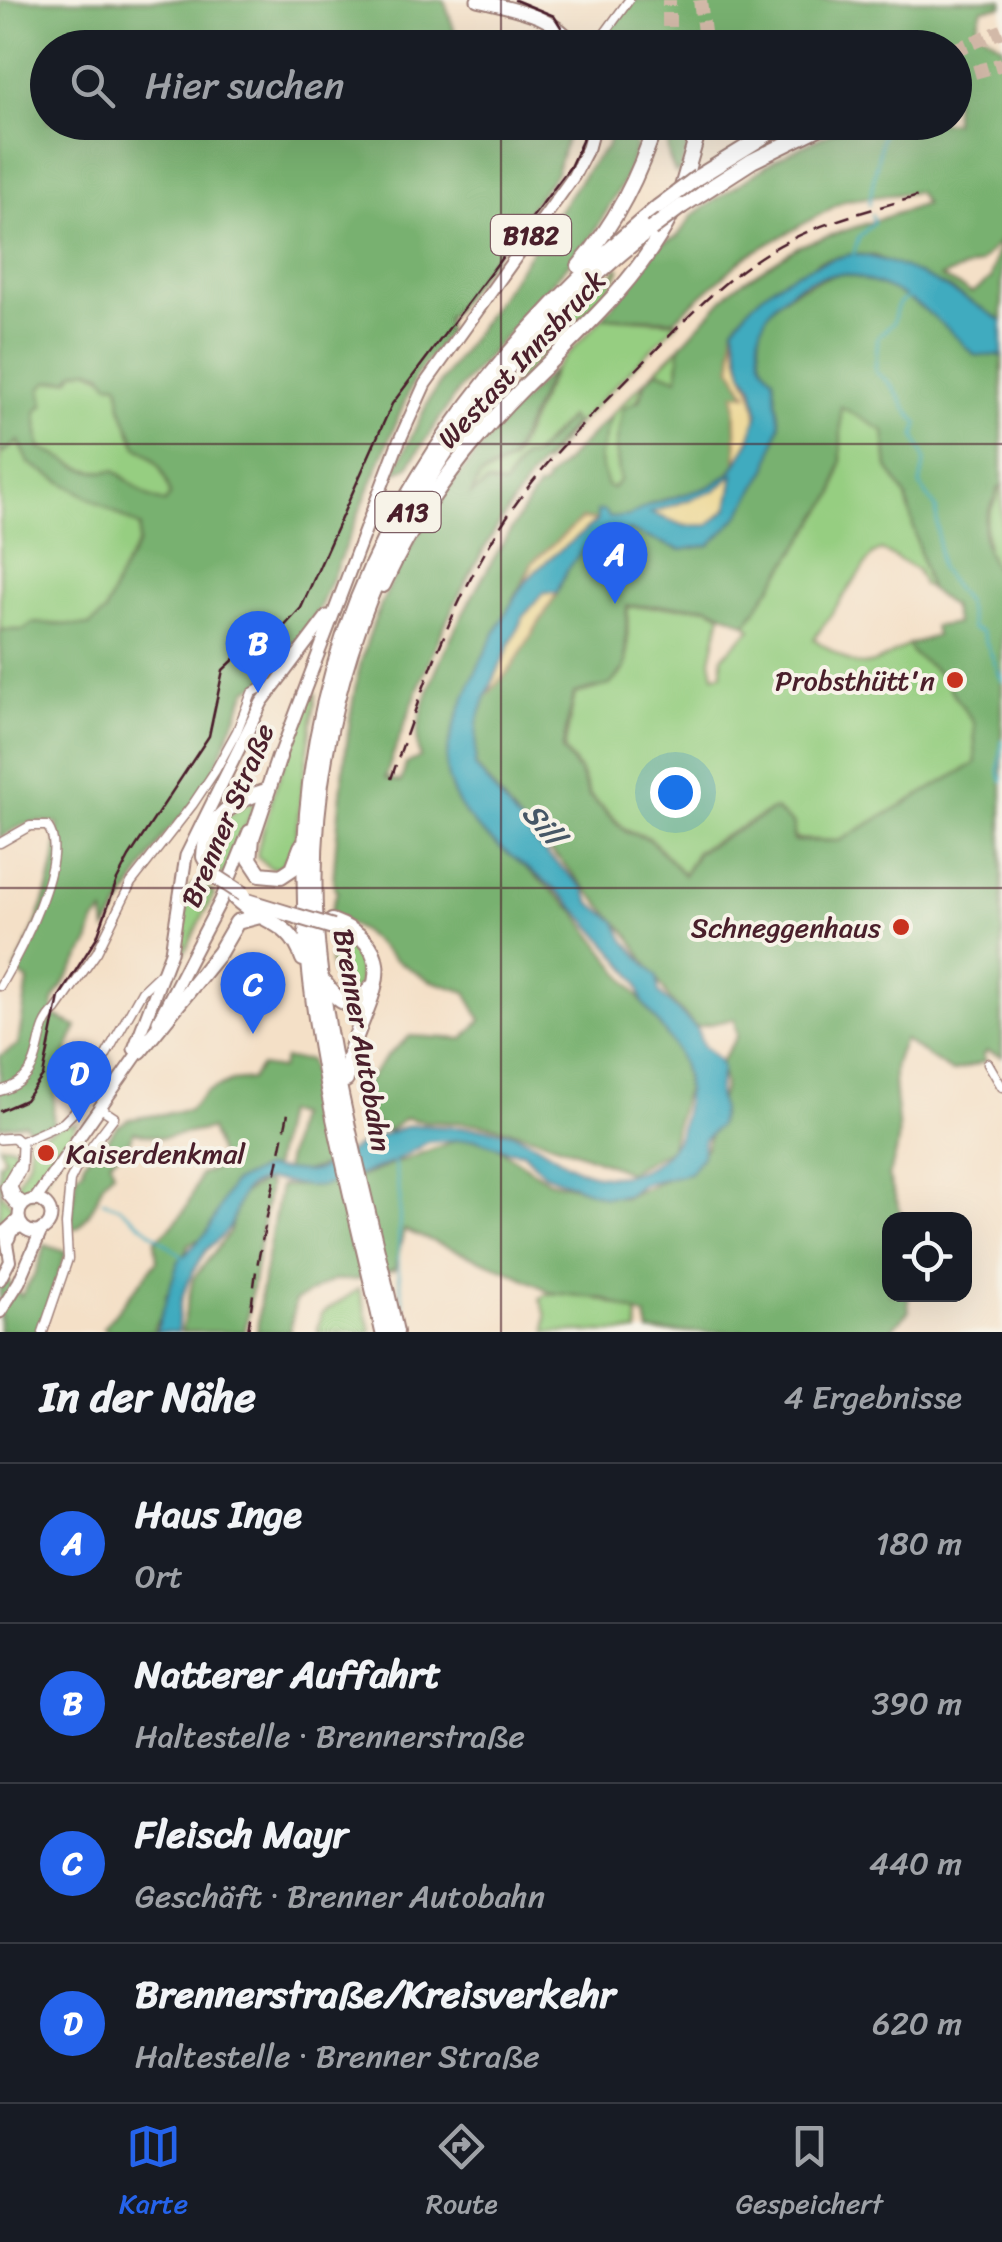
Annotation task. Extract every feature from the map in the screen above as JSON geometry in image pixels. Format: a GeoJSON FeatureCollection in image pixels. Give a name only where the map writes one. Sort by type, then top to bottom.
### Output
{"type":"FeatureCollection","features":[{"type":"Feature","properties":{"kind":"highway","name":"Westast Innsbruck"},"geometry":{"type":"LineString","coordinates":[[518,342],[588,256],[617,213],[649,140]]}},
{"type":"Feature","properties":{"kind":"highway","name":"Westast Innsbruck"},"geometry":{"type":"LineString","coordinates":[[342,679],[386,580],[446,478],[522,389],[616,294],[662,232],[689,170],[696,140]]}},
{"type":"Feature","properties":{"kind":"highway","name":"Brenner Autobahn"},"geometry":{"type":"LineString","coordinates":[[383,1332],[374,1262],[305,907],[311,782],[331,680],[376,554],[423,466],[467,402],[584,272],[698,176],[757,140]]}},
{"type":"Feature","properties":{"kind":"highway","name":"Brenner Autobahn"},"geometry":{"type":"LineString","coordinates":[[316,978],[317,834],[323,774],[342,679],[367,601],[415,499],[473,411],[545,327],[608,265],[682,206],[795,140]]}},
{"type":"Feature","properties":{"kind":"highway"},"geometry":{"type":"LineString","coordinates":[[280,757],[250,848],[254,868],[272,878],[289,872],[307,827]]}},
{"type":"Feature","properties":{"kind":"highway"},"geometry":{"type":"LineString","coordinates":[[212,879],[204,857],[211,828],[236,803],[263,792]]}},
{"type":"Feature","properties":{"kind":"highway"},"geometry":{"type":"LineString","coordinates":[[197,835],[196,862],[212,879],[260,916],[292,934],[316,978],[338,999],[348,1004],[363,1000],[372,983],[366,950],[332,924]]}},
{"type":"Feature","properties":{"kind":"highway"},"geometry":{"type":"LineString","coordinates":[[241,899],[332,924],[364,940],[377,967],[376,990],[336,1065]]}},
{"type":"Feature","properties":{"kind":"highway"},"geometry":{"type":"LineString","coordinates":[[140,1050],[238,922],[260,916]]}},
{"type":"Feature","properties":{"kind":"highway","name":"Brenner Autobahn"},"geometry":{"type":"LineString","coordinates":[[336,1065],[374,1262],[396,1332]]}},
{"type":"Feature","properties":{"kind":"main road"},"geometry":{"type":"LineString","coordinates":[[477,0],[544,18],[563,30]]}},
{"type":"Feature","properties":{"kind":"main road","name":"B182"},"geometry":{"type":"LineString","coordinates":[[197,835],[270,690],[313,637],[341,591],[416,414],[474,313],[573,177],[590,140]]}},
{"type":"Feature","properties":{"kind":"main road","name":"Brenner Straße"},"geometry":{"type":"LineString","coordinates":[[30,1215],[52,1175],[140,1050],[230,880],[341,591]]}},
{"type":"Feature","properties":{"kind":"main road"},"geometry":{"type":"LineString","coordinates":[[288,666],[302,665],[310,678]]}},
{"type":"Feature","properties":{"kind":"main road","name":"Brenner Straße"},"geometry":{"type":"LineString","coordinates":[[122,1076],[165,970],[179,918],[182,871],[197,835]]}},
{"type":"Feature","properties":{"kind":"main road"},"geometry":{"type":"LineString","coordinates":[[0,1280],[10,1261],[5,1230],[30,1215]]}},
{"type":"Feature","properties":{"kind":"main road","name":"B182"},"geometry":{"type":"LineString","coordinates":[[0,1312],[29,1258],[30,1215]]}},
{"type":"Feature","properties":{"kind":"street"},"geometry":{"type":"LineString","coordinates":[[607,30],[629,0]]}},
{"type":"Feature","properties":{"kind":"street"},"geometry":{"type":"LineString","coordinates":[[0,1092],[26,1078],[48,1017],[97,952],[131,883],[193,804],[237,732],[252,693],[264,686],[270,690]]}},
{"type":"Feature","properties":{"kind":"street"},"geometry":{"type":"LineString","coordinates":[[0,844],[34,825],[45,825],[52,832],[54,846],[31,930],[0,986]]}},
{"type":"Feature","properties":{"kind":"street"},"geometry":{"type":"LineString","coordinates":[[20,1142],[71,1116],[142,991],[165,970]]}},
{"type":"Feature","properties":{"kind":"street"},"geometry":{"type":"LineString","coordinates":[[988,1063],[1002,1087]]}},
{"type":"Feature","properties":{"kind":"street"},"geometry":{"type":"LineString","coordinates":[[44,1332],[68,1259],[70,1181],[114,1117],[99,1107]]}},
{"type":"Feature","properties":{"kind":"street"},"geometry":{"type":"LineString","coordinates":[[0,1139],[20,1142]]}},
{"type":"Feature","properties":{"kind":"street"},"geometry":{"type":"LineString","coordinates":[[20,1142],[23,1159],[12,1187],[30,1215]]}},
{"type":"Feature","properties":{"kind":"green space"},"geometry":{"type":"Polygon","coordinates":[[[0,0],[444,0],[454,30],[30,30],[30,140],[566,140],[556,173],[447,319],[447,333],[415,377],[320,607],[306,632],[263,681],[247,690],[215,768],[190,808],[164,835],[106,930],[104,913],[95,921],[89,944],[54,999],[53,1015],[77,1027],[56,1089],[54,1124],[30,1130],[25,1123],[0,1127],[0,1056],[18,1045],[28,981],[15,971],[50,881],[58,824],[28,824],[0,838],[0,630],[23,630],[33,623],[89,626],[105,613],[138,544],[140,527],[29,463],[19,441],[3,453],[0,0]],[[89,369],[75,372],[69,379],[47,382],[41,388],[44,404],[36,412],[40,448],[84,469],[114,470],[149,497],[165,503],[170,495],[163,473],[150,455],[137,447],[121,407],[119,384],[108,383],[102,373],[89,369]]]}},
{"type":"Feature","properties":{"kind":"green space"},"geometry":{"type":"Polygon","coordinates":[[[631,0],[1002,0],[1002,6],[982,9],[976,28],[1002,46],[1002,321],[947,287],[875,256],[853,254],[819,261],[734,327],[732,368],[747,395],[735,394],[737,463],[729,473],[710,486],[651,504],[630,516],[582,519],[533,562],[481,661],[465,814],[574,910],[682,1056],[686,1086],[670,1149],[628,1172],[545,1140],[493,1126],[406,1118],[388,1131],[359,1112],[352,1078],[365,1084],[387,1056],[410,1036],[464,1039],[481,1020],[466,992],[429,980],[330,913],[337,892],[333,882],[339,807],[356,684],[385,596],[406,554],[459,475],[552,370],[510,460],[480,476],[471,495],[488,483],[504,486],[523,457],[533,457],[569,418],[574,422],[499,524],[440,634],[386,778],[401,782],[406,764],[420,757],[418,732],[440,661],[481,580],[538,488],[611,415],[599,458],[607,486],[613,488],[620,480],[616,447],[623,408],[640,400],[646,381],[658,370],[678,378],[680,346],[733,288],[799,246],[925,204],[917,192],[846,200],[745,257],[674,320],[603,317],[660,244],[677,237],[693,215],[777,159],[816,140],[972,140],[972,30],[608,30],[631,0]],[[999,242],[980,263],[941,277],[972,293],[991,279],[999,242]]]}},
{"type":"Feature","properties":{"kind":"green space"},"geometry":{"type":"Polygon","coordinates":[[[609,140],[635,140],[636,149],[624,181],[591,238],[459,389],[407,468],[394,473],[430,398],[591,164],[609,140]]]}},
{"type":"Feature","properties":{"kind":"green space"},"geometry":{"type":"Polygon","coordinates":[[[669,140],[690,140],[676,173],[670,160],[669,140]]]}},
{"type":"Feature","properties":{"kind":"green space"},"geometry":{"type":"Polygon","coordinates":[[[617,267],[620,269],[604,295],[512,388],[539,344],[617,267]]]}},
{"type":"Feature","properties":{"kind":"green space"},"geometry":{"type":"Polygon","coordinates":[[[841,273],[891,287],[944,323],[974,355],[1002,356],[1002,487],[998,488],[986,517],[984,536],[987,551],[1002,577],[1002,1057],[987,1051],[983,1056],[986,1061],[952,1072],[904,1040],[898,1056],[894,1071],[897,1147],[888,1176],[901,1212],[882,1212],[882,1302],[908,1302],[909,1311],[889,1332],[649,1332],[646,1317],[605,1299],[553,1293],[509,1271],[404,1230],[395,1269],[354,1280],[333,1280],[295,1301],[290,1332],[257,1332],[280,1186],[319,1185],[357,1178],[466,1136],[494,1145],[549,1181],[624,1198],[673,1176],[706,1148],[724,1086],[720,1063],[737,1036],[734,1019],[696,1027],[670,1000],[628,934],[559,859],[528,832],[475,765],[477,722],[486,696],[512,667],[557,594],[567,569],[585,548],[630,531],[681,550],[710,545],[767,469],[760,330],[776,303],[806,285],[841,273]],[[841,407],[841,462],[834,494],[746,624],[708,606],[627,606],[625,667],[610,685],[574,693],[562,750],[580,773],[589,796],[626,832],[649,839],[684,875],[698,852],[774,810],[793,824],[793,841],[839,841],[976,763],[974,723],[938,672],[913,654],[908,645],[936,636],[934,626],[956,624],[951,606],[929,589],[906,497],[888,467],[884,431],[841,407]]]}},
{"type":"Feature","properties":{"kind":"green space"},"geometry":{"type":"Polygon","coordinates":[[[603,317],[678,322],[579,422],[544,464],[541,462],[575,423],[569,417],[533,456],[522,457],[504,485],[487,482],[471,496],[480,477],[512,461],[555,368],[603,317]]]}},
{"type":"Feature","properties":{"kind":"green space"},"geometry":{"type":"Polygon","coordinates":[[[680,346],[678,378],[646,381],[616,447],[620,481],[612,488],[607,487],[599,458],[611,415],[680,346]]]}},
{"type":"Feature","properties":{"kind":"green space"},"geometry":{"type":"Polygon","coordinates":[[[88,369],[120,384],[121,407],[137,447],[155,461],[166,480],[171,495],[165,503],[148,497],[115,470],[93,471],[39,448],[36,412],[44,404],[41,388],[47,382],[69,379],[75,372],[88,369]]]}},
{"type":"Feature","properties":{"kind":"green space"},"geometry":{"type":"Polygon","coordinates":[[[840,406],[884,431],[888,467],[906,497],[929,589],[917,570],[881,550],[873,554],[814,639],[860,664],[879,661],[908,645],[913,654],[938,672],[974,723],[976,763],[839,841],[794,839],[794,824],[774,809],[697,851],[684,874],[650,838],[626,830],[590,795],[581,772],[564,750],[575,694],[596,689],[620,676],[627,656],[628,607],[708,607],[721,614],[711,660],[714,675],[722,674],[722,657],[751,629],[746,624],[834,494],[841,462],[840,406]]]}},
{"type":"Feature","properties":{"kind":"green space"},"geometry":{"type":"Polygon","coordinates":[[[19,441],[29,463],[141,527],[138,543],[105,613],[89,626],[33,623],[23,630],[0,630],[0,451],[3,453],[19,441]]]}},
{"type":"Feature","properties":{"kind":"green space"},"geometry":{"type":"Polygon","coordinates":[[[1002,488],[1002,576],[990,563],[989,554],[984,554],[986,521],[1002,488]]]}},
{"type":"Feature","properties":{"kind":"green space"},"geometry":{"type":"Polygon","coordinates":[[[310,692],[316,694],[294,848],[279,868],[270,868],[257,857],[259,842],[310,692]]]}},
{"type":"Feature","properties":{"kind":"green space"},"geometry":{"type":"Polygon","coordinates":[[[257,799],[225,878],[210,860],[217,829],[229,815],[257,799]]]}},
{"type":"Feature","properties":{"kind":"green space"},"geometry":{"type":"Polygon","coordinates":[[[202,883],[214,894],[173,975],[190,886],[202,883]]]}},
{"type":"Feature","properties":{"kind":"green space"},"geometry":{"type":"Polygon","coordinates":[[[337,938],[351,947],[359,964],[359,987],[342,996],[331,967],[337,938]]]}},
{"type":"Feature","properties":{"kind":"green space"},"geometry":{"type":"Polygon","coordinates":[[[284,1059],[309,1060],[335,1162],[302,1173],[284,1171],[296,1115],[284,1112],[273,1169],[231,1194],[208,1236],[188,1244],[182,1263],[183,1277],[166,1294],[167,1308],[154,1327],[155,1332],[109,1332],[103,1328],[157,1261],[155,1241],[183,1212],[200,1175],[223,1165],[210,1129],[161,1138],[134,1132],[125,1149],[110,1161],[114,1172],[102,1184],[91,1210],[79,1227],[69,1230],[77,1173],[83,1170],[84,1162],[91,1152],[100,1151],[116,1127],[130,1119],[189,1110],[206,1092],[232,1081],[251,1079],[261,1066],[281,1069],[284,1059]]]}},
{"type":"Feature","properties":{"kind":"green space"},"geometry":{"type":"Polygon","coordinates":[[[77,1123],[38,1191],[24,1197],[18,1182],[29,1158],[29,1140],[64,1124],[77,1123]]]}},
{"type":"Feature","properties":{"kind":"green space"},"geometry":{"type":"Polygon","coordinates":[[[0,1145],[14,1146],[17,1154],[1,1192],[13,1207],[14,1215],[0,1231],[0,1163],[5,1159],[0,1145]]]}},
{"type":"Feature","properties":{"kind":"green space"},"geometry":{"type":"Polygon","coordinates":[[[263,1182],[269,1185],[245,1332],[181,1332],[193,1279],[230,1232],[236,1198],[263,1182]]]}},
{"type":"Feature","properties":{"kind":"green space"},"geometry":{"type":"Polygon","coordinates":[[[45,1245],[66,1252],[40,1332],[0,1332],[0,1272],[21,1296],[35,1274],[45,1245]]]}},
{"type":"Feature","properties":{"kind":"green space"},"geometry":{"type":"Polygon","coordinates":[[[359,1289],[371,1332],[317,1332],[321,1314],[359,1289]]]}},
{"type":"Feature","properties":{"kind":"green space"},"geometry":{"type":"Polygon","coordinates":[[[579,1293],[637,1311],[638,1332],[546,1332],[546,1315],[540,1299],[546,1294],[579,1293]]]}},
{"type":"Feature","properties":{"kind":"sand"},"geometry":{"type":"Polygon","coordinates":[[[734,327],[740,363],[757,410],[755,429],[737,463],[735,393],[747,394],[732,368],[734,327]]]}},
{"type":"Feature","properties":{"kind":"sand"},"geometry":{"type":"Polygon","coordinates":[[[735,473],[728,508],[709,525],[685,526],[650,513],[714,491],[735,473]]]}},
{"type":"Feature","properties":{"kind":"sand"},"geometry":{"type":"Polygon","coordinates":[[[582,519],[597,521],[524,583],[533,562],[582,519]]]}},
{"type":"Feature","properties":{"kind":"sand"},"geometry":{"type":"Polygon","coordinates":[[[543,593],[557,593],[512,667],[486,696],[523,617],[543,593]]]}},
{"type":"Feature","properties":{"kind":"water"},"geometry":{"type":"Polygon","coordinates":[[[853,254],[891,263],[968,300],[1002,321],[1002,356],[974,355],[937,319],[909,299],[851,275],[812,280],[786,294],[767,315],[759,342],[762,361],[773,376],[780,424],[767,469],[739,516],[710,545],[681,550],[630,531],[585,548],[567,569],[557,593],[543,593],[523,617],[477,723],[475,766],[539,847],[584,888],[591,903],[616,921],[625,940],[657,977],[659,993],[697,1029],[703,1046],[719,1060],[722,1069],[718,1126],[704,1140],[702,1156],[690,1173],[643,1184],[627,1195],[604,1197],[544,1174],[523,1152],[475,1139],[428,1142],[392,1163],[326,1185],[259,1182],[246,1189],[228,1229],[208,1248],[193,1271],[182,1300],[178,1332],[156,1332],[178,1262],[207,1232],[232,1183],[264,1168],[318,1170],[368,1140],[421,1125],[511,1133],[585,1172],[613,1176],[641,1170],[657,1161],[676,1140],[686,1094],[683,1065],[671,1041],[642,1002],[637,983],[569,902],[480,831],[454,795],[447,773],[447,755],[462,705],[487,649],[523,586],[538,569],[597,521],[597,511],[604,511],[610,518],[629,516],[649,505],[709,487],[731,473],[750,440],[758,412],[753,387],[743,372],[734,327],[771,288],[802,270],[853,254]],[[734,475],[714,491],[651,513],[685,526],[709,525],[728,508],[734,475]]]}},
{"type":"Feature","properties":{"kind":"waterway"},"geometry":{"type":"LineString","coordinates":[[869,205],[881,140]]}},
{"type":"Feature","properties":{"kind":"waterway"},"geometry":{"type":"LineString","coordinates":[[853,256],[859,237],[874,222],[872,215]]}},
{"type":"Feature","properties":{"kind":"waterway"},"geometry":{"type":"LineString","coordinates":[[909,298],[899,304],[893,323],[878,336],[875,372],[891,385],[918,423],[915,436],[925,459],[920,485],[936,508],[940,569],[966,603],[972,629],[982,632],[1002,681]]}},
{"type":"Feature","properties":{"kind":"waterway"},"geometry":{"type":"LineString","coordinates":[[1002,740],[1002,781]]}},
{"type":"Feature","properties":{"kind":"waterway"},"geometry":{"type":"LineString","coordinates":[[394,1162],[400,1198],[398,1266],[404,1309]]}},
{"type":"Feature","properties":{"kind":"waterway"},"geometry":{"type":"LineString","coordinates":[[103,1201],[119,1207],[183,1257]]}},
{"type":"Feature","properties":{"kind":"tunnel"},"geometry":{"type":"LineString","coordinates":[[669,0],[669,30]]}},
{"type":"Feature","properties":{"kind":"tunnel"},"geometry":{"type":"LineString","coordinates":[[700,0],[704,30]]}},
{"type":"Feature","properties":{"kind":"tunnel"},"geometry":{"type":"LineString","coordinates":[[972,43],[1002,31]]}},
{"type":"Feature","properties":{"kind":"tunnel"},"geometry":{"type":"LineString","coordinates":[[972,73],[1002,64]]}},
{"type":"Feature","properties":{"kind":"tram line"},"geometry":{"type":"LineString","coordinates":[[515,0],[554,16],[563,30]]}},
{"type":"Feature","properties":{"kind":"tram line"},"geometry":{"type":"LineString","coordinates":[[0,1111],[25,1100],[43,1076],[59,997],[97,937],[129,857],[209,736],[223,670],[242,652],[280,631],[301,608],[392,404],[570,167],[582,140]]}},
{"type":"Feature","properties":{"kind":"railway"},"geometry":{"type":"LineString","coordinates":[[391,779],[430,669],[478,564],[520,498],[563,445],[688,317],[754,261],[827,224],[922,195]]}},
{"type":"Feature","properties":{"kind":"railway"},"geometry":{"type":"LineString","coordinates":[[248,1332],[256,1271],[288,1113]]}},
{"type":"Feature","properties":{"kind":"place","name":"Haus Inge"},"geometry":{"type":"Point","coordinates":[615,604]}},
{"type":"Feature","properties":{"kind":"place","name":"Probsthütt'n"},"geometry":{"type":"Point","coordinates":[955,680]}},
{"type":"Feature","properties":{"kind":"place","name":"Natterer Auffahrt"},"geometry":{"type":"Point","coordinates":[258,693]}},
{"type":"Feature","properties":{"kind":"place","name":"Schneggenhaus"},"geometry":{"type":"Point","coordinates":[901,927]}},
{"type":"Feature","properties":{"kind":"place","name":"Fleisch Mayr"},"geometry":{"type":"Point","coordinates":[253,1034]}},
{"type":"Feature","properties":{"kind":"place","name":"Brennerstraße/Kreisverkehr"},"geometry":{"type":"Point","coordinates":[79,1123]}},
{"type":"Feature","properties":{"kind":"place","name":"Kaiserdenkmal"},"geometry":{"type":"Point","coordinates":[46,1153]}},
{"type":"Feature","properties":{"kind":"water label","name":"Sill"},"geometry":{"type":"Point","coordinates":[543,824]}}]}
